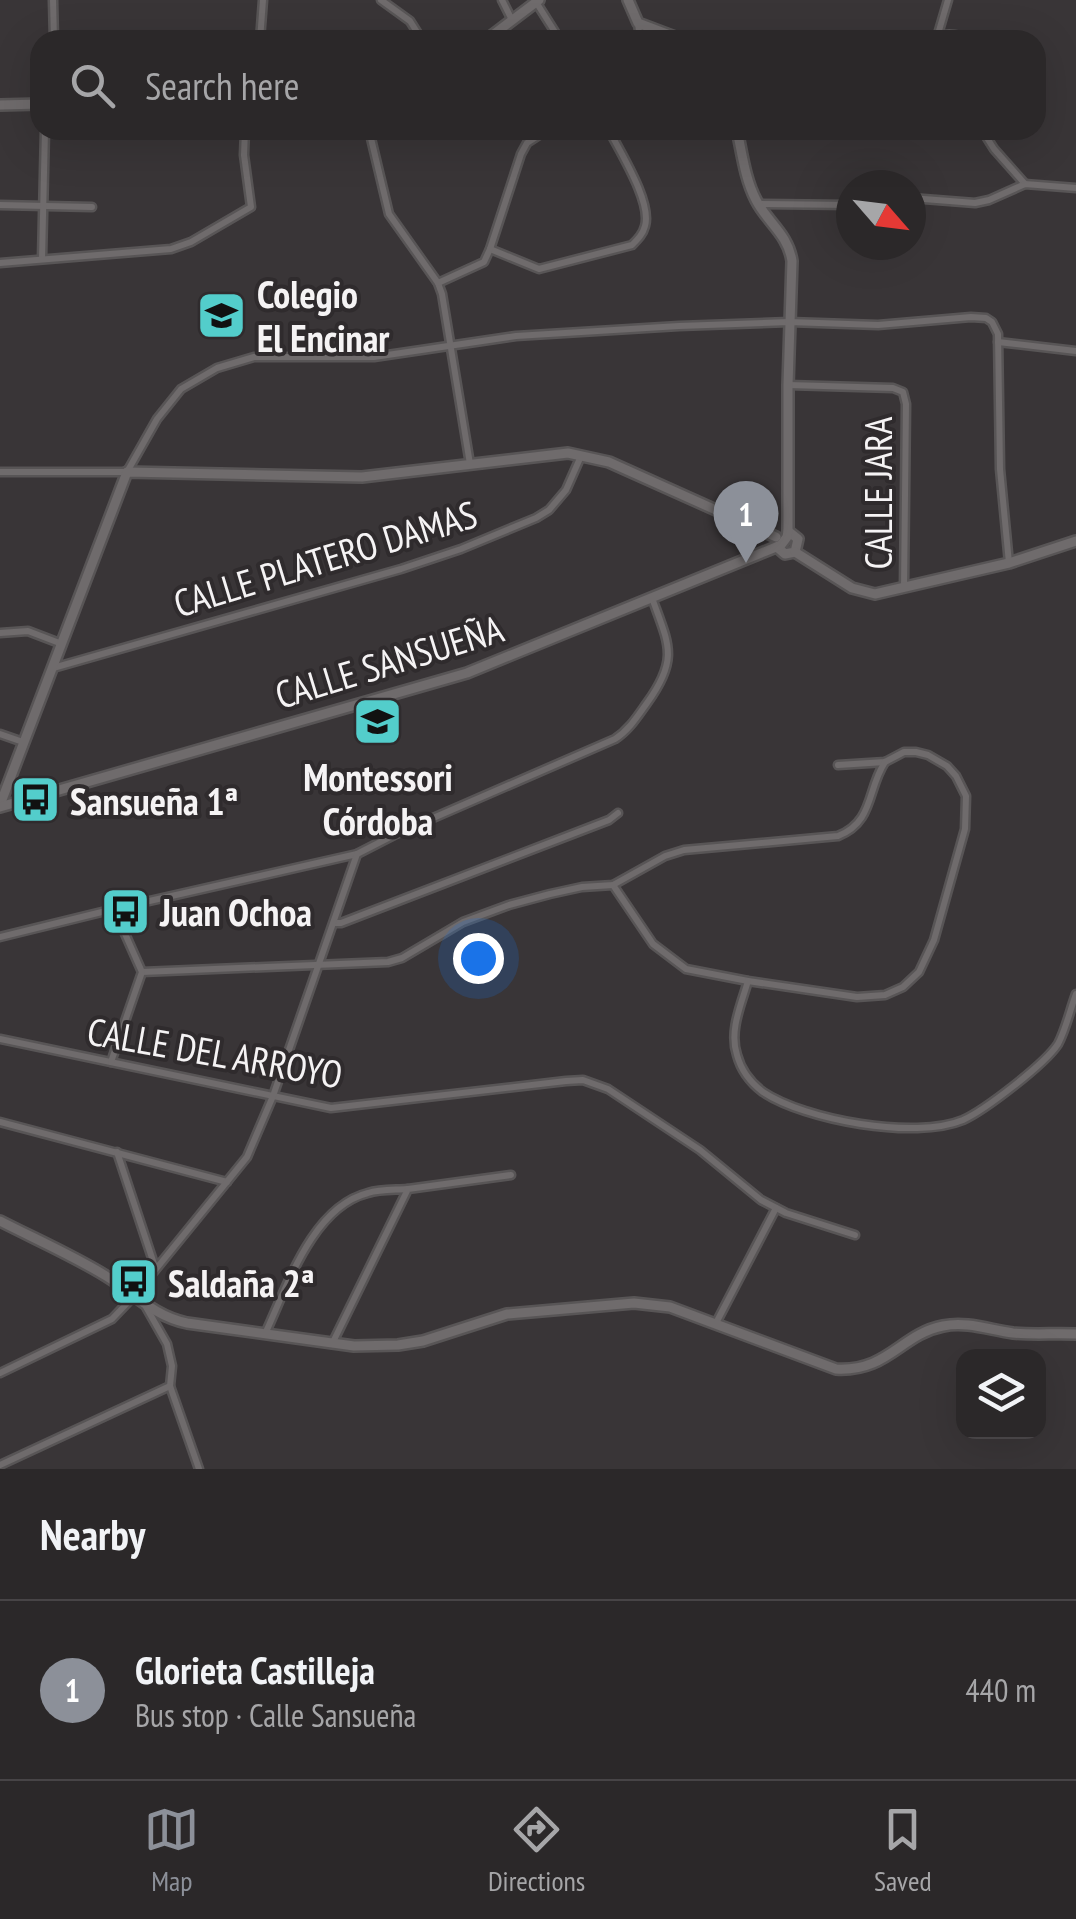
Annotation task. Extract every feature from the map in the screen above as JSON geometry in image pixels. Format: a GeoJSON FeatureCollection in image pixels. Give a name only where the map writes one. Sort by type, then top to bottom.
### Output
{"type":"FeatureCollection","features":[{"type":"Feature","properties":{"kind":"street"},"geometry":{"type":"LineString","coordinates":[[53,0],[54,30]]}},
{"type":"Feature","properties":{"kind":"street"},"geometry":{"type":"LineString","coordinates":[[261,30],[263,0]]}},
{"type":"Feature","properties":{"kind":"street"},"geometry":{"type":"LineString","coordinates":[[381,0],[410,20],[416,30]]}},
{"type":"Feature","properties":{"kind":"street"},"geometry":{"type":"LineString","coordinates":[[502,0],[512,20]]}},
{"type":"Feature","properties":{"kind":"street"},"geometry":{"type":"LineString","coordinates":[[628,0],[639,30]]}},
{"type":"Feature","properties":{"kind":"street"},"geometry":{"type":"LineString","coordinates":[[939,30],[948,0]]}},
{"type":"Feature","properties":{"kind":"street"},"geometry":{"type":"LineString","coordinates":[[499,30],[538,1],[554,30]]}},
{"type":"Feature","properties":{"kind":"street"},"geometry":{"type":"LineString","coordinates":[[638,23],[657,30]]}},
{"type":"Feature","properties":{"kind":"street"},"geometry":{"type":"LineString","coordinates":[[0,104],[30,104]]}},
{"type":"Feature","properties":{"kind":"street"},"geometry":{"type":"LineString","coordinates":[[42,259],[45,140]]}},
{"type":"Feature","properties":{"kind":"street"},"geometry":{"type":"LineString","coordinates":[[0,263],[182,246],[250,208],[245,140]]}},
{"type":"Feature","properties":{"kind":"street"},"geometry":{"type":"LineString","coordinates":[[371,140],[384,202],[438,283],[470,464]]}},
{"type":"Feature","properties":{"kind":"street"},"geometry":{"type":"LineString","coordinates":[[438,283],[484,262],[520,154],[533,140]]}},
{"type":"Feature","properties":{"kind":"street"},"geometry":{"type":"LineString","coordinates":[[490,250],[539,269],[632,244],[645,228],[645,205],[615,140]]}},
{"type":"Feature","properties":{"kind":"street"},"geometry":{"type":"LineString","coordinates":[[739,140],[750,188],[757,204],[790,247],[792,261],[782,539],[785,554],[795,552],[844,584],[875,594],[1008,563],[1076,541]]}},
{"type":"Feature","properties":{"kind":"street"},"geometry":{"type":"LineString","coordinates":[[988,140],[1025,184]]}},
{"type":"Feature","properties":{"kind":"street"},"geometry":{"type":"LineString","coordinates":[[926,199],[974,203],[1025,184],[1076,188]]}},
{"type":"Feature","properties":{"kind":"street"},"geometry":{"type":"LineString","coordinates":[[757,204],[836,205]]}},
{"type":"Feature","properties":{"kind":"street"},"geometry":{"type":"LineString","coordinates":[[0,205],[92,207]]}},
{"type":"Feature","properties":{"kind":"street"},"geometry":{"type":"LineString","coordinates":[[0,806],[127,472],[157,419],[181,389],[226,364],[254,357],[374,357],[516,336],[789,322],[878,325],[986,318],[996,327],[998,342],[1000,470],[1008,563]]}},
{"type":"Feature","properties":{"kind":"street"},"geometry":{"type":"LineString","coordinates":[[998,342],[1076,352]]}},
{"type":"Feature","properties":{"kind":"street","name":"CALLE JARA"},"geometry":{"type":"LineString","coordinates":[[788,385],[894,388],[902,392],[906,404],[904,588]]}},
{"type":"Feature","properties":{"kind":"street"},"geometry":{"type":"LineString","coordinates":[[0,472],[362,477],[556,454],[581,455],[609,462],[782,539],[798,538],[795,552]]}},
{"type":"Feature","properties":{"kind":"street","name":"CALLE PLATERO DAMAS"},"geometry":{"type":"LineString","coordinates":[[52,668],[401,570],[461,549],[549,510],[566,490],[581,455]]}},
{"type":"Feature","properties":{"kind":"street","name":"CALLE SANSUEÑA"},"geometry":{"type":"LineString","coordinates":[[0,806],[467,673],[652,598],[782,539]]}},
{"type":"Feature","properties":{"kind":"street"},"geometry":{"type":"LineString","coordinates":[[0,937],[358,854],[621,735],[660,686],[668,663],[666,638],[652,598]]}},
{"type":"Feature","properties":{"kind":"street"},"geometry":{"type":"LineString","coordinates":[[0,633],[28,631],[62,644]]}},
{"type":"Feature","properties":{"kind":"street"},"geometry":{"type":"LineString","coordinates":[[0,734],[24,742]]}},
{"type":"Feature","properties":{"kind":"street"},"geometry":{"type":"LineString","coordinates":[[613,885],[653,944],[696,972],[835,995],[873,997],[904,988],[919,972],[934,940],[965,829],[966,796],[947,766],[916,752],[904,752],[885,762],[838,765]]}},
{"type":"Feature","properties":{"kind":"street"},"geometry":{"type":"LineString","coordinates":[[142,972],[388,962],[402,958],[463,922],[509,905],[582,887],[613,885],[665,856],[684,850],[838,836],[859,824],[885,762]]}},
{"type":"Feature","properties":{"kind":"street"},"geometry":{"type":"LineString","coordinates":[[335,922],[401,900],[618,813]]}},
{"type":"Feature","properties":{"kind":"street"},"geometry":{"type":"LineString","coordinates":[[0,1374],[112,1319],[247,1157],[273,1096],[358,854]]}},
{"type":"Feature","properties":{"kind":"street"},"geometry":{"type":"LineString","coordinates":[[111,1062],[142,972],[114,908]]}},
{"type":"Feature","properties":{"kind":"street"},"geometry":{"type":"LineString","coordinates":[[748,981],[734,1037],[738,1061],[750,1080],[776,1099],[818,1115],[886,1127],[954,1123],[989,1104],[1056,1048],[1076,994]]}},
{"type":"Feature","properties":{"kind":"street","name":"CALLE DEL ARROYO"},"geometry":{"type":"LineString","coordinates":[[0,1039],[340,1108],[566,1081],[596,1083],[636,1106],[776,1208],[855,1235]]}},
{"type":"Feature","properties":{"kind":"street"},"geometry":{"type":"LineString","coordinates":[[0,1122],[227,1182]]}},
{"type":"Feature","properties":{"kind":"street"},"geometry":{"type":"LineString","coordinates":[[117,1152],[155,1268]]}},
{"type":"Feature","properties":{"kind":"street"},"geometry":{"type":"LineString","coordinates":[[264,1334],[308,1243],[341,1206],[369,1192],[511,1175]]}},
{"type":"Feature","properties":{"kind":"street"},"geometry":{"type":"LineString","coordinates":[[332,1344],[408,1189]]}},
{"type":"Feature","properties":{"kind":"street"},"geometry":{"type":"LineString","coordinates":[[716,1323],[776,1208]]}},
{"type":"Feature","properties":{"kind":"street"},"geometry":{"type":"LineString","coordinates":[[0,1221],[107,1276],[156,1313],[175,1320],[332,1344],[398,1345],[507,1314],[634,1302],[670,1307],[836,1369],[865,1368],[919,1335],[944,1326],[1076,1334]]}},
{"type":"Feature","properties":{"kind":"street"},"geometry":{"type":"LineString","coordinates":[[144,1305],[167,1344],[172,1366],[170,1386],[199,1469]]}},
{"type":"Feature","properties":{"kind":"street"},"geometry":{"type":"LineString","coordinates":[[0,1464],[170,1386]]}},
{"type":"Feature","properties":{"kind":"place","name":"Colegio El Encinar"},"geometry":{"type":"Point","coordinates":[222,315]}},
{"type":"Feature","properties":{"kind":"place","name":"Glorieta Castilleja"},"geometry":{"type":"Point","coordinates":[746,563]}},
{"type":"Feature","properties":{"kind":"place","name":"Montessori Córdoba"},"geometry":{"type":"Point","coordinates":[378,722]}},
{"type":"Feature","properties":{"kind":"place","name":"Sansueña 1ª"},"geometry":{"type":"Point","coordinates":[35,800]}},
{"type":"Feature","properties":{"kind":"place","name":"Juan Ochoa"},"geometry":{"type":"Point","coordinates":[125,911]}},
{"type":"Feature","properties":{"kind":"place","name":"Saldaña 2ª"},"geometry":{"type":"Point","coordinates":[133,1282]}}]}
